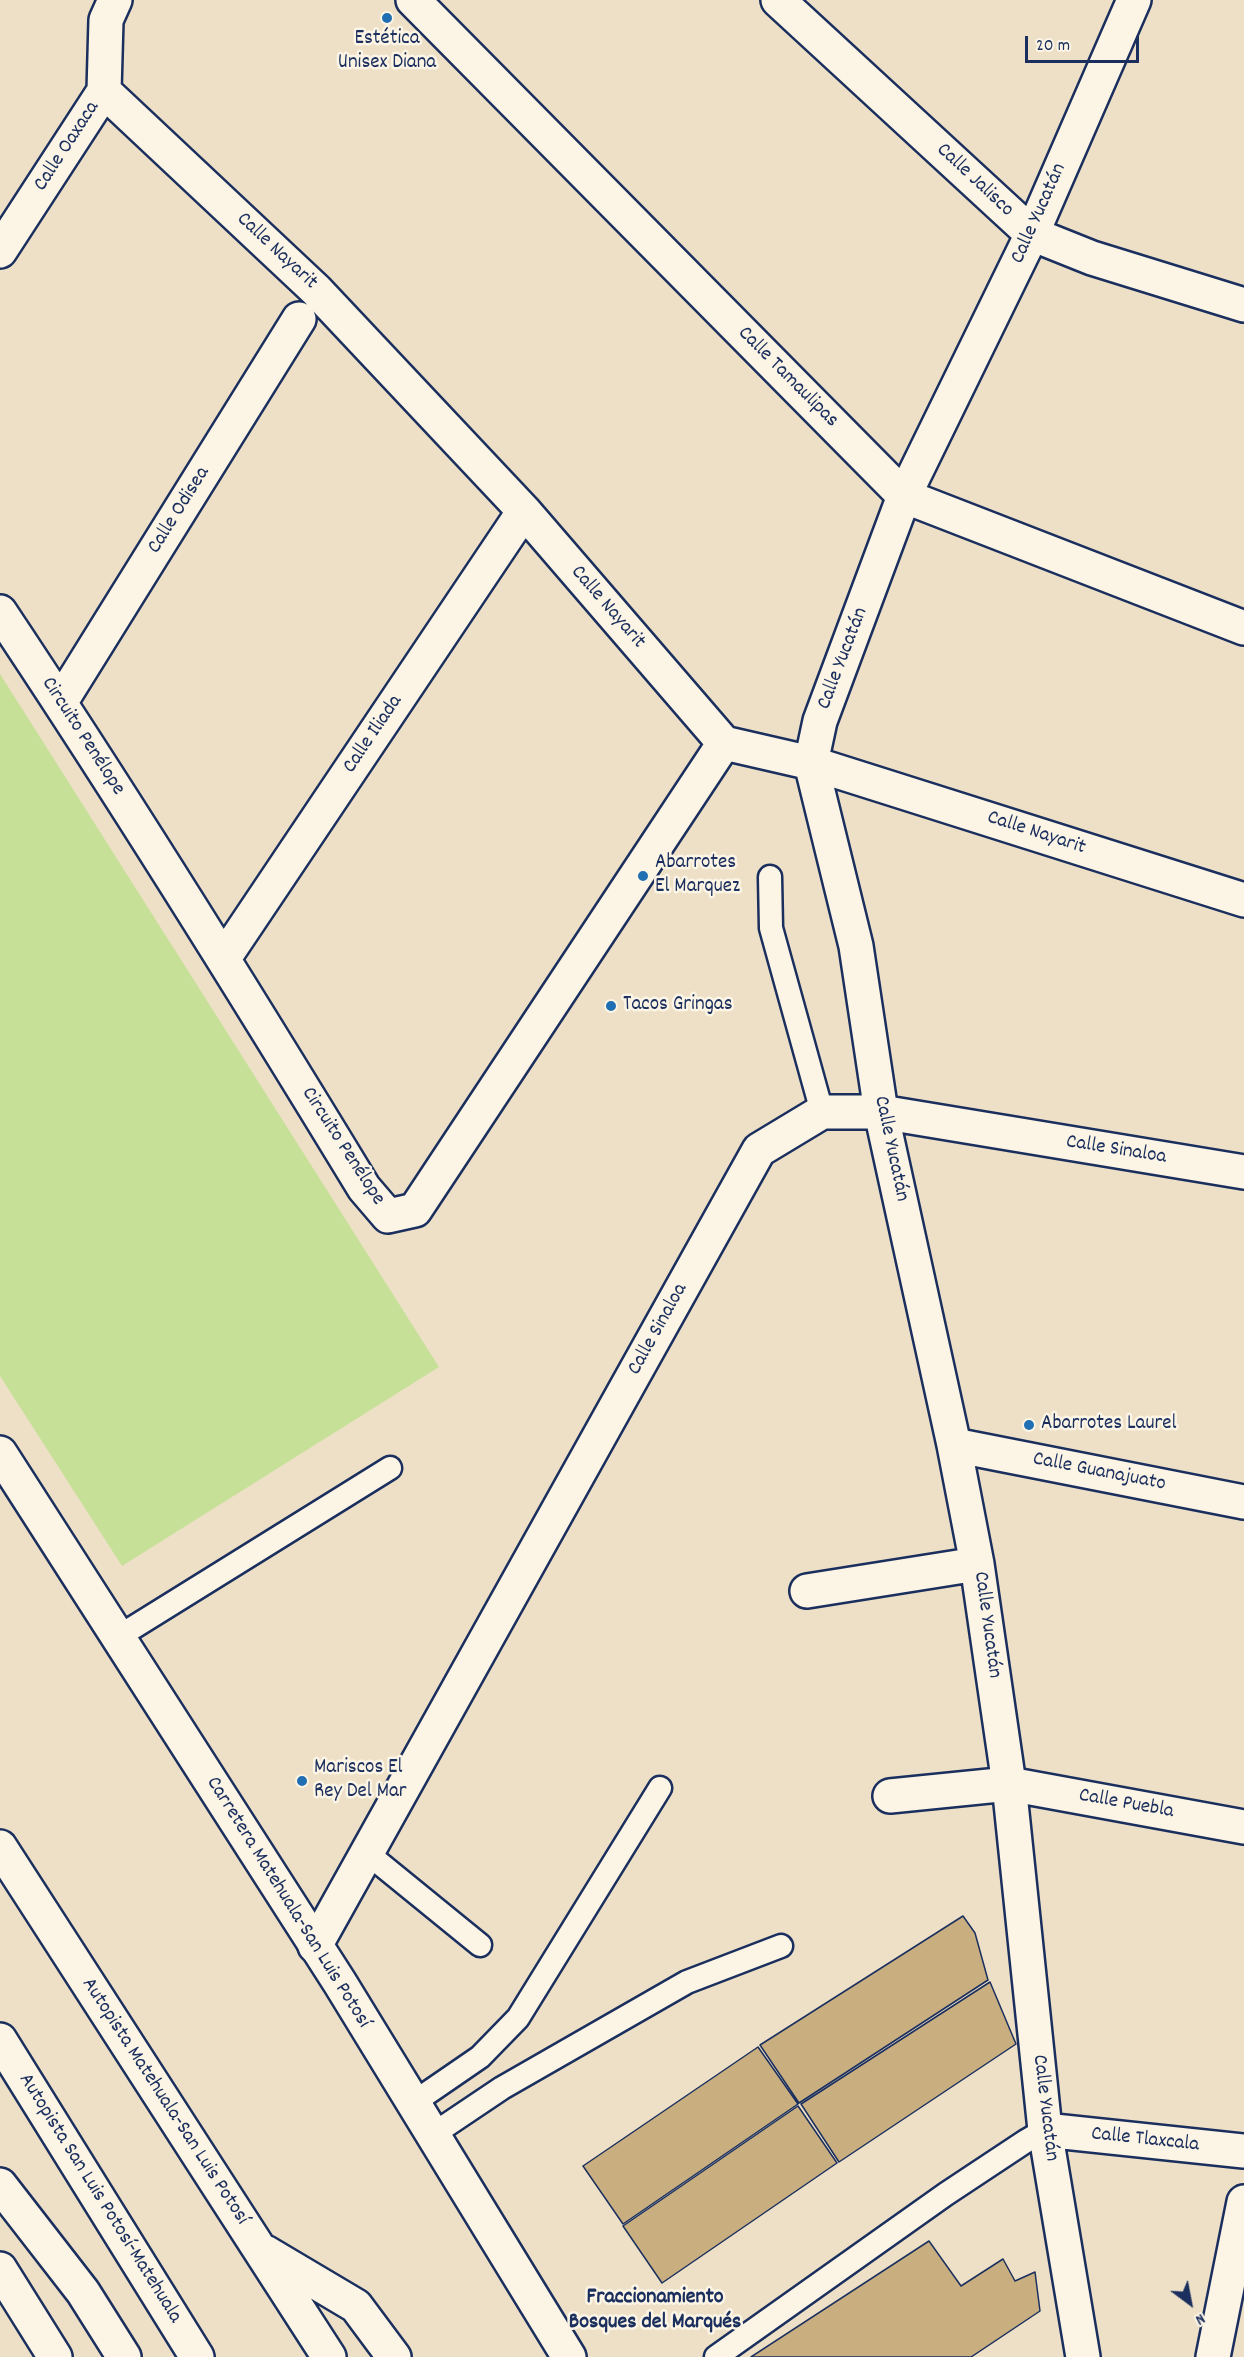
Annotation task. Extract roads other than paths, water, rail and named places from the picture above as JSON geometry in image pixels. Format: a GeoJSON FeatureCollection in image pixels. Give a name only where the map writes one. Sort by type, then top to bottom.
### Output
{"type":"FeatureCollection","features":[{"type":"Feature","properties":{"kind":"main road","name":"Calle Oaxaca"},"geometry":{"type":"LineString","coordinates":[[0,251],[104,91],[106,20],[116,0]]}},
{"type":"Feature","properties":{"kind":"main road","name":"Calle Tamaulipas"},"geometry":{"type":"LineString","coordinates":[[413,0],[904,496],[1244,628]]}},
{"type":"Feature","properties":{"kind":"main road","name":"Calle Jalisco"},"geometry":{"type":"LineString","coordinates":[[778,0],[1032,234],[1092,258],[1244,305]]}},
{"type":"Feature","properties":{"kind":"main road","name":"Calle Yucatán"},"geometry":{"type":"LineString","coordinates":[[1083,2357],[1046,2130],[1009,1784],[977,1563],[954,1445],[881,1112],[856,946],[811,763],[820,722],[904,496],[1032,234],[1134,0]]}},
{"type":"Feature","properties":{"kind":"main road","name":"Calle Nayarit"},"geometry":{"type":"LineString","coordinates":[[104,91],[316,290],[524,511],[724,743],[811,763],[1244,900]]}},
{"type":"Feature","properties":{"kind":"main road","name":"Calle Odisea"},"geometry":{"type":"LineString","coordinates":[[60,703],[299,319]]}},
{"type":"Feature","properties":{"kind":"main road","name":"Calle Iliada"},"geometry":{"type":"LineString","coordinates":[[224,958],[524,511]]}},
{"type":"Feature","properties":{"kind":"main road","name":"Circuito Penélope"},"geometry":{"type":"LineString","coordinates":[[0,612],[224,958],[364,1188],[388,1216],[415,1210],[724,743]]}},
{"type":"Feature","properties":{"kind":"main road","name":"Calle Sinaloa"},"geometry":{"type":"LineString","coordinates":[[315,1946],[759,1150],[822,1112],[881,1112],[1244,1172]]}},
{"type":"Feature","properties":{"kind":"main road","name":"Calle Guanajuato"},"geometry":{"type":"LineString","coordinates":[[954,1445],[1244,1502]]}},
{"type":"Feature","properties":{"kind":"main road","name":"Carretera Matehuala-San Luis Potosí"},"geometry":{"type":"LineString","coordinates":[[0,1453],[315,1946],[569,2357]]}},
{"type":"Feature","properties":{"kind":"main road"},"geometry":{"type":"LineString","coordinates":[[807,1591],[977,1563]]}},
{"type":"Feature","properties":{"kind":"main road","name":"Calle Puebla"},"geometry":{"type":"LineString","coordinates":[[890,1796],[1009,1784],[1244,1827]]}},
{"type":"Feature","properties":{"kind":"main road","name":"Autopista Matehuala-San Luis Potosí"},"geometry":{"type":"LineString","coordinates":[[0,1846],[256,2247],[329,2357]]}},
{"type":"Feature","properties":{"kind":"main road","name":"Autopista San Luis Potosí-Matehuala"},"geometry":{"type":"LineString","coordinates":[[0,2040],[197,2357]]}},
{"type":"Feature","properties":{"kind":"main road","name":"Calle Tlaxcala"},"geometry":{"type":"LineString","coordinates":[[1046,2130],[1244,2151]]}},
{"type":"Feature","properties":{"kind":"main road"},"geometry":{"type":"LineString","coordinates":[[0,2185],[83,2292],[124,2357]]}},
{"type":"Feature","properties":{"kind":"main road"},"geometry":{"type":"LineString","coordinates":[[1213,2357],[1244,2202]]}},
{"type":"Feature","properties":{"kind":"main road"},"geometry":{"type":"LineString","coordinates":[[256,2247],[356,2306],[394,2357]]}},
{"type":"Feature","properties":{"kind":"main road"},"geometry":{"type":"LineString","coordinates":[[0,2269],[46,2354]]}},
{"type":"Feature","properties":{"kind":"main road"},"geometry":{"type":"LineString","coordinates":[[287,2292],[311,2357]]}},
{"type":"Feature","properties":{"kind":"lane"},"geometry":{"type":"LineString","coordinates":[[770,877],[771,928],[822,1112]]}},
{"type":"Feature","properties":{"kind":"lane"},"geometry":{"type":"LineString","coordinates":[[118,1637],[390,1468]]}},
{"type":"Feature","properties":{"kind":"lane"},"geometry":{"type":"LineString","coordinates":[[413,2103],[480,2057],[518,2018],[660,1788]]}},
{"type":"Feature","properties":{"kind":"lane"},"geometry":{"type":"LineString","coordinates":[[367,1852],[480,1945]]}},
{"type":"Feature","properties":{"kind":"lane"},"geometry":{"type":"LineString","coordinates":[[432,2135],[502,2088],[687,1982],[781,1946]]}},
{"type":"Feature","properties":{"kind":"lane"},"geometry":{"type":"LineString","coordinates":[[716,2357],[946,2194],[1026,2140],[1046,2130]]}},
{"type":"Feature","properties":{"kind":"place","name":"Estética Unisex Diana"},"geometry":{"type":"Point","coordinates":[387,18]}},
{"type":"Feature","properties":{"kind":"place","name":"Abarrotes El Marquez"},"geometry":{"type":"Point","coordinates":[643,876]}},
{"type":"Feature","properties":{"kind":"place","name":"Tacos Gringas"},"geometry":{"type":"Point","coordinates":[611,1006]}},
{"type":"Feature","properties":{"kind":"place","name":"Abarrotes Laurel"},"geometry":{"type":"Point","coordinates":[1029,1425]}},
{"type":"Feature","properties":{"kind":"place","name":"Mariscos El Rey Del Mar"},"geometry":{"type":"Point","coordinates":[302,1781]}},
{"type":"Feature","properties":{"kind":"district","name":"Fraccionamiento Bosques del Marqués"},"geometry":{"type":"Point","coordinates":[655,2312]}}]}
